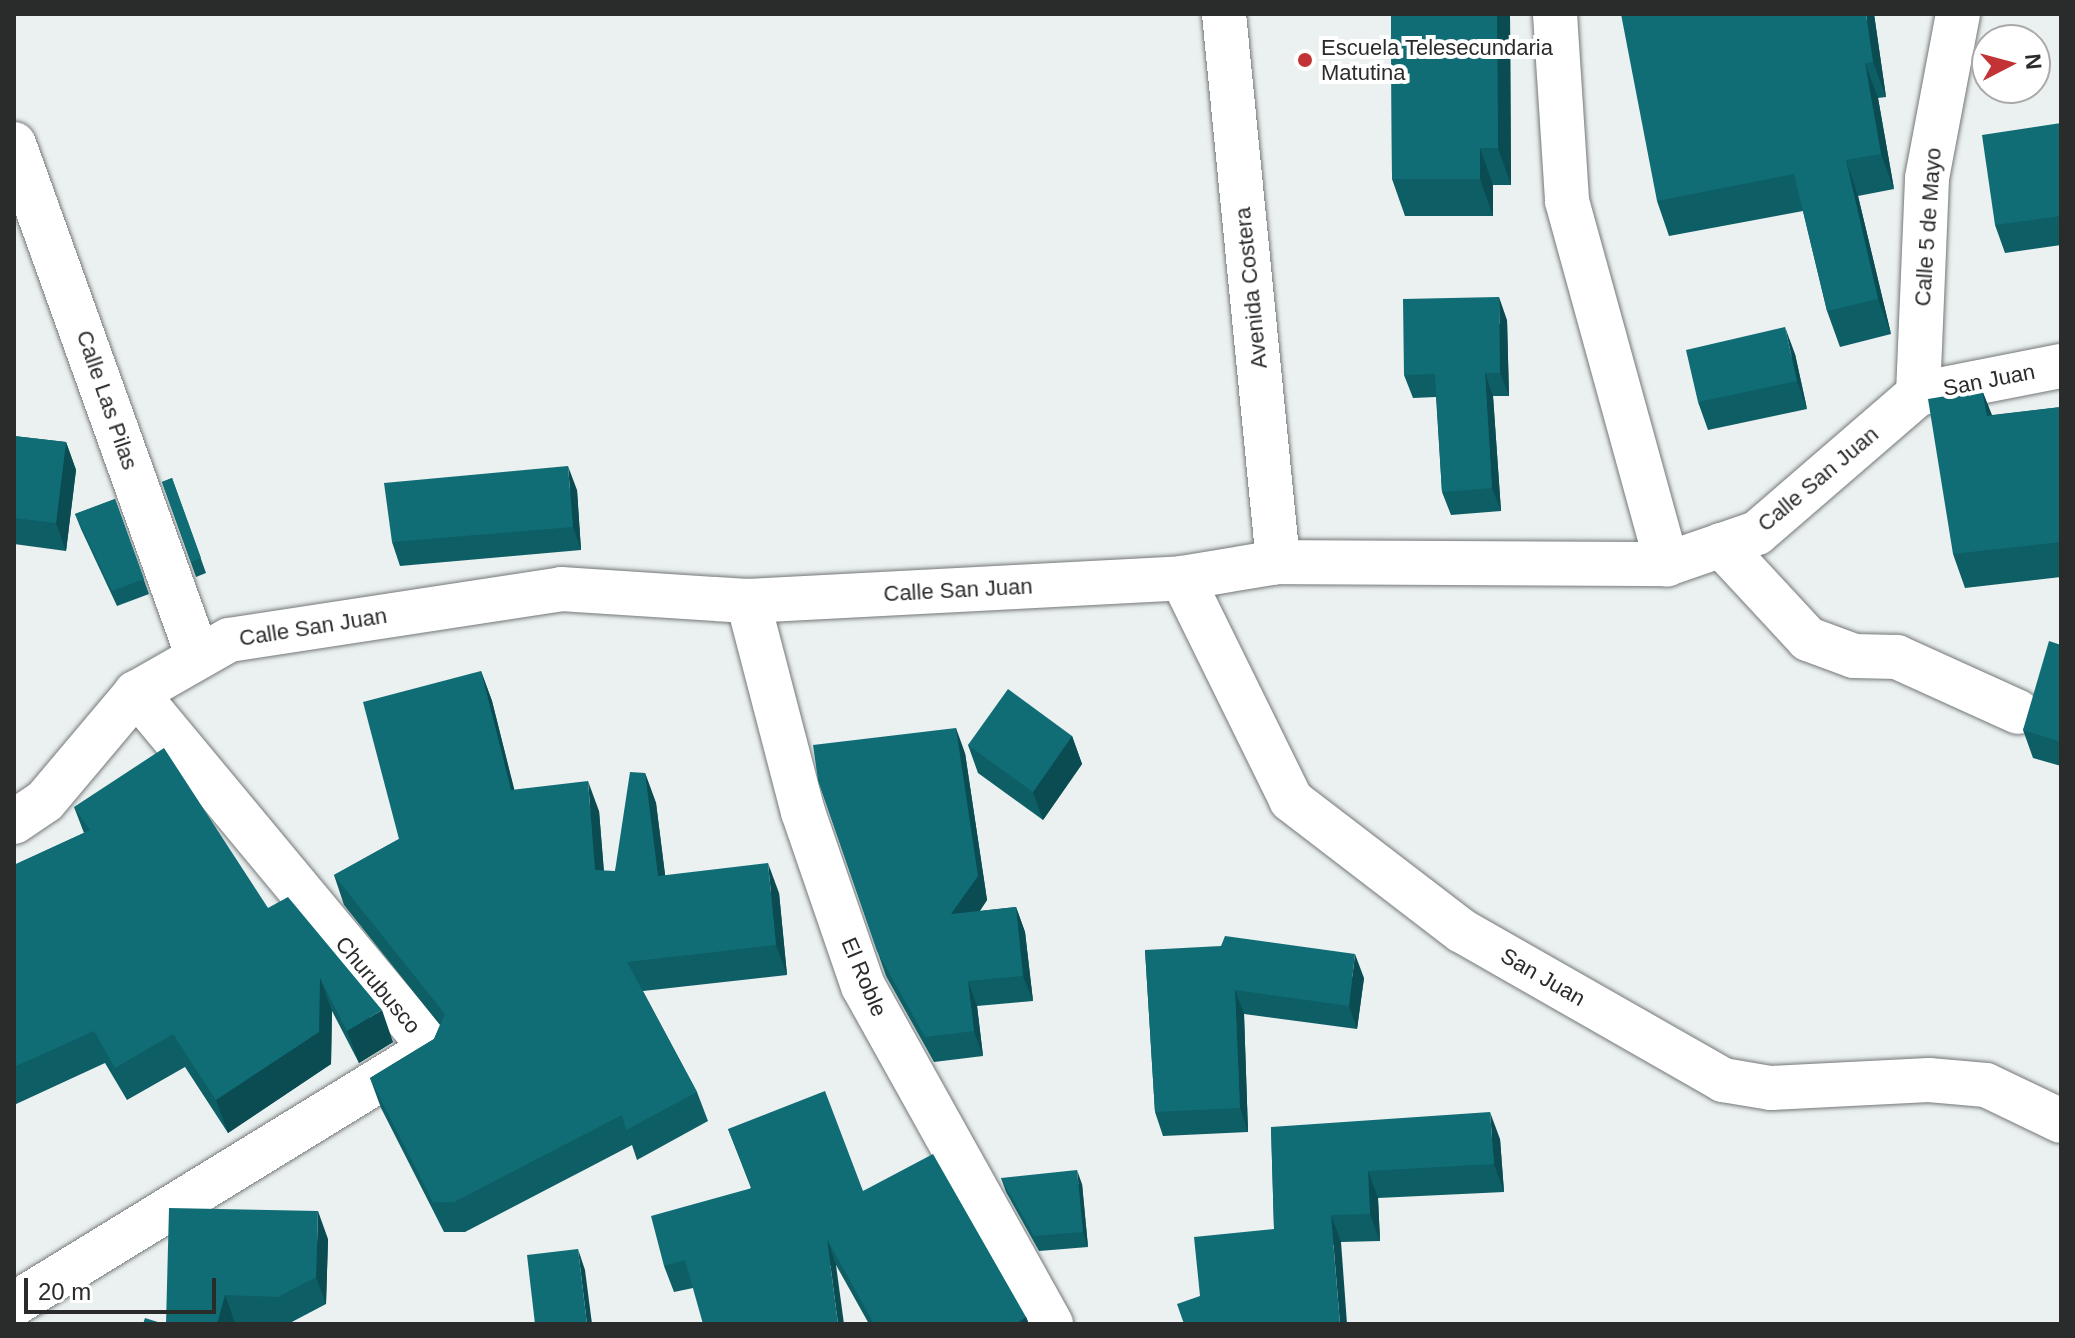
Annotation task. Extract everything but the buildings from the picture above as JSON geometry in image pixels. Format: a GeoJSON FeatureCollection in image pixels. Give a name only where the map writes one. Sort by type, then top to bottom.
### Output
{"type":"FeatureCollection","features":[{"type":"Feature","properties":{"kind":"street","name":"Avenida Costera"},"geometry":{"type":"LineString","coordinates":[[1224,14],[1278,562]]}},
{"type":"Feature","properties":{"kind":"street"},"geometry":{"type":"LineString","coordinates":[[1555,14],[1567,201],[1667,564]]}},
{"type":"Feature","properties":{"kind":"street","name":"Calle 5 de Mayo"},"geometry":{"type":"LineString","coordinates":[[1918,394],[1927,178],[1957,14]]}},
{"type":"Feature","properties":{"kind":"street","name":"Calle Las Pilas"},"geometry":{"type":"LineString","coordinates":[[14,144],[198,657]]}},
{"type":"Feature","properties":{"kind":"street","name":"San Juan"},"geometry":{"type":"LineString","coordinates":[[1918,394],[2061,366]]}},
{"type":"Feature","properties":{"kind":"street","name":"Calle San Juan"},"geometry":{"type":"LineString","coordinates":[[14,822],[45,801],[136,693],[229,640],[561,589],[748,601],[1182,578],[1278,562],[1667,564],[1757,533],[1918,394]]}},
{"type":"Feature","properties":{"kind":"street"},"geometry":{"type":"LineString","coordinates":[[1721,545],[1808,639],[1854,656],[1897,657],[2018,712]]}},
{"type":"Feature","properties":{"kind":"street","name":"San Juan"},"geometry":{"type":"LineString","coordinates":[[1182,578],[1291,800],[1462,931],[1723,1080],[1771,1088],[1929,1080],[1986,1085],[2061,1121]]}},
{"type":"Feature","properties":{"kind":"street","name":"El Roble"},"geometry":{"type":"LineString","coordinates":[[748,601],[803,812],[863,986],[1051,1324]]}},
{"type":"Feature","properties":{"kind":"street","name":"Churubusco"},"geometry":{"type":"LineString","coordinates":[[14,1304],[431,1048],[136,693]]}},
{"type":"Feature","properties":{"kind":"place","name":"Escuela Telesecundaria Matutina"},"geometry":{"type":"Point","coordinates":[1305,60]}}]}
